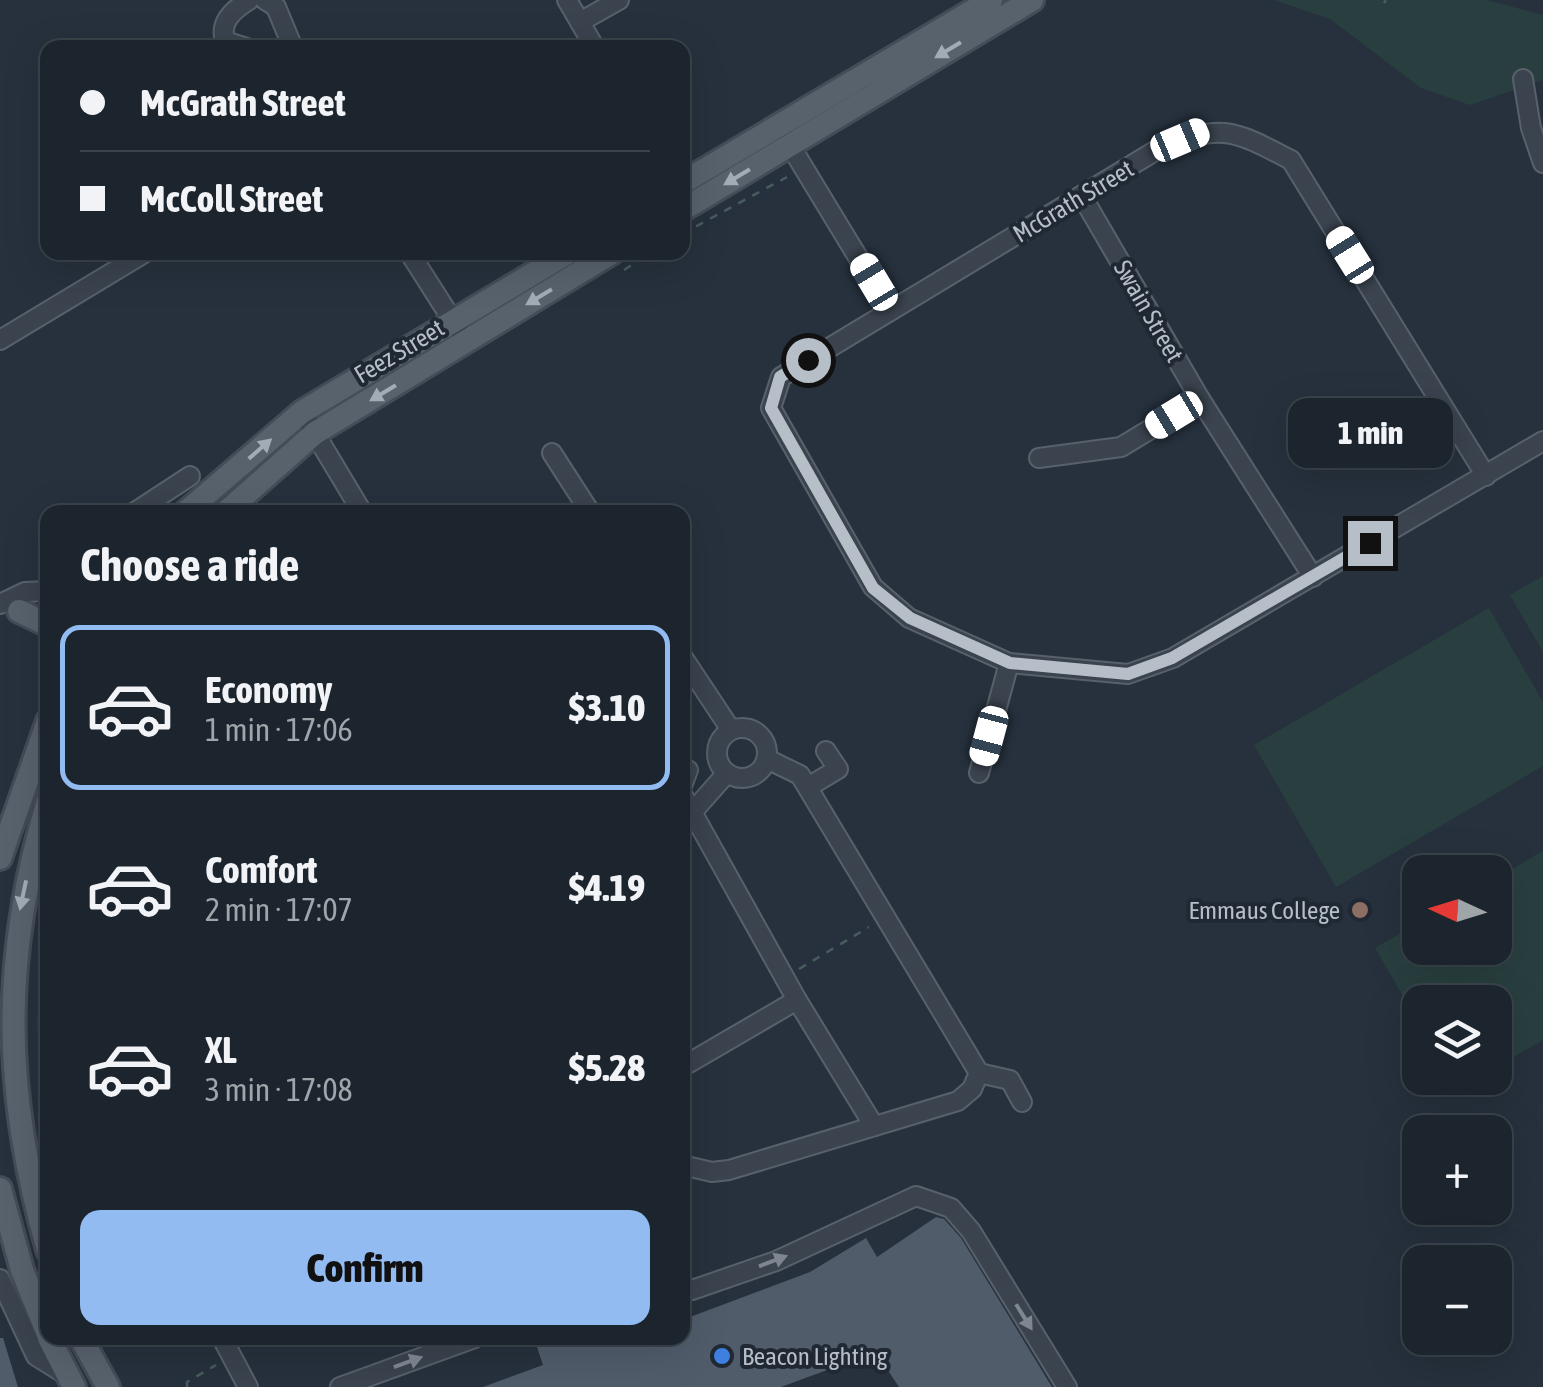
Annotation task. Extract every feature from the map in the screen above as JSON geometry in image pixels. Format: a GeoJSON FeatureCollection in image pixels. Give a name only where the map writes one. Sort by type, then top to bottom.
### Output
{"type":"FeatureCollection","features":[{"type":"Feature","properties":{"kind":"main road"},"geometry":{"type":"LineString","coordinates":[[690,204],[785,136],[992,0]]}},
{"type":"Feature","properties":{"kind":"main road"},"geometry":{"type":"LineString","coordinates":[[690,180],[785,136],[1032,0]]}},
{"type":"Feature","properties":{"kind":"main road","name":"Feez Street"},"geometry":{"type":"LineString","coordinates":[[234,505],[315,433],[558,260]]}},
{"type":"Feature","properties":{"kind":"main road","name":"Feez Street"},"geometry":{"type":"LineString","coordinates":[[194,505],[302,412],[598,260]]}},
{"type":"Feature","properties":{"kind":"main road"},"geometry":{"type":"LineString","coordinates":[[6,610],[40,622]]}},
{"type":"Feature","properties":{"kind":"main road"},"geometry":{"type":"LineString","coordinates":[[0,858],[12,813],[40,741]]}},
{"type":"Feature","properties":{"kind":"main road"},"geometry":{"type":"LineString","coordinates":[[40,831],[18,917],[10,1047],[23,1148],[40,1217]]}},
{"type":"Feature","properties":{"kind":"main road"},"geometry":{"type":"LineString","coordinates":[[0,1188],[22,1270],[40,1316]]}},
{"type":"Feature","properties":{"kind":"main road"},"geometry":{"type":"LineString","coordinates":[[53,1345],[71,1381]]}},
{"type":"Feature","properties":{"kind":"main road"},"geometry":{"type":"LineString","coordinates":[[85,1346],[108,1387]]}},
{"type":"Feature","properties":{"kind":"street"},"geometry":{"type":"LineString","coordinates":[[225,40],[222,31],[226,19],[249,0]]}},
{"type":"Feature","properties":{"kind":"street"},"geometry":{"type":"LineString","coordinates":[[265,0],[276,6],[290,40]]}},
{"type":"Feature","properties":{"kind":"street"},"geometry":{"type":"LineString","coordinates":[[567,0],[590,40]]}},
{"type":"Feature","properties":{"kind":"street"},"geometry":{"type":"LineString","coordinates":[[580,22],[619,0]]}},
{"type":"Feature","properties":{"kind":"street"},"geometry":{"type":"LineString","coordinates":[[1523,79],[1530,128],[1543,164]]}},
{"type":"Feature","properties":{"kind":"street","name":"McGrath Street"},"geometry":{"type":"LineString","coordinates":[[1010,663],[910,618],[873,588],[771,408],[780,377],[1082,198],[1155,150],[1204,130],[1245,136],[1291,160],[1486,476]]}},
{"type":"Feature","properties":{"kind":"street"},"geometry":{"type":"LineString","coordinates":[[785,136],[890,310]]}},
{"type":"Feature","properties":{"kind":"street","name":"Swain Street"},"geometry":{"type":"LineString","coordinates":[[1082,198],[1312,577]]}},
{"type":"Feature","properties":{"kind":"street"},"geometry":{"type":"LineString","coordinates":[[0,340],[133,260]]}},
{"type":"Feature","properties":{"kind":"street"},"geometry":{"type":"LineString","coordinates":[[414,260],[460,332]]}},
{"type":"Feature","properties":{"kind":"street"},"geometry":{"type":"LineString","coordinates":[[1040,458],[1121,447],[1200,398]]}},
{"type":"Feature","properties":{"kind":"street"},"geometry":{"type":"LineString","coordinates":[[302,412],[358,505]]}},
{"type":"Feature","properties":{"kind":"street"},"geometry":{"type":"LineString","coordinates":[[979,773],[1010,663],[1128,674],[1172,658],[1543,440]]}},
{"type":"Feature","properties":{"kind":"street"},"geometry":{"type":"LineString","coordinates":[[552,453],[585,505]]}},
{"type":"Feature","properties":{"kind":"street"},"geometry":{"type":"LineString","coordinates":[[146,505],[190,476]]}},
{"type":"Feature","properties":{"kind":"street","name":"Feez Street"},"geometry":{"type":"LineString","coordinates":[[167,491],[180,505]]}},
{"type":"Feature","properties":{"kind":"street"},"geometry":{"type":"LineString","coordinates":[[6,610],[25,592],[40,591]]}},
{"type":"Feature","properties":{"kind":"street"},"geometry":{"type":"LineString","coordinates":[[6,610],[40,612]]}},
{"type":"Feature","properties":{"kind":"street"},"geometry":{"type":"LineString","coordinates":[[690,668],[731,730]]}},
{"type":"Feature","properties":{"kind":"street"},"geometry":{"type":"LineString","coordinates":[[727,773],[752,777],[767,759],[766,743],[755,730],[731,730]]}},
{"type":"Feature","properties":{"kind":"street"},"geometry":{"type":"LineString","coordinates":[[727,773],[717,750],[731,730]]}},
{"type":"Feature","properties":{"kind":"street"},"geometry":{"type":"LineString","coordinates":[[808,788],[838,769],[826,751]]}},
{"type":"Feature","properties":{"kind":"street"},"geometry":{"type":"LineString","coordinates":[[767,759],[800,775],[978,1073],[1010,1080],[1022,1102]]}},
{"type":"Feature","properties":{"kind":"street"},"geometry":{"type":"LineString","coordinates":[[690,814],[727,773]]}},
{"type":"Feature","properties":{"kind":"street"},"geometry":{"type":"LineString","coordinates":[[690,819],[874,1126]]}},
{"type":"Feature","properties":{"kind":"street"},"geometry":{"type":"LineString","coordinates":[[690,1063],[797,1000]]}},
{"type":"Feature","properties":{"kind":"street"},"geometry":{"type":"LineString","coordinates":[[690,1168],[712,1172],[730,1170],[958,1102],[972,1090],[978,1073]]}},
{"type":"Feature","properties":{"kind":"street"},"geometry":{"type":"LineString","coordinates":[[690,1289],[776,1261],[916,1196],[951,1208],[971,1232],[1067,1387]]}},
{"type":"Feature","properties":{"kind":"street"},"geometry":{"type":"LineString","coordinates":[[0,1279],[36,1356],[71,1381]]}},
{"type":"Feature","properties":{"kind":"street"},"geometry":{"type":"LineString","coordinates":[[227,1345],[248,1387]]}},
{"type":"Feature","properties":{"kind":"street"},"geometry":{"type":"LineString","coordinates":[[340,1387],[456,1345]]}},
{"type":"Feature","properties":{"kind":"path"},"geometry":{"type":"LineString","coordinates":[[690,229],[780,176],[798,178]]}},
{"type":"Feature","properties":{"kind":"path"},"geometry":{"type":"LineString","coordinates":[[785,978],[887,916]]}},
{"type":"Feature","properties":{"kind":"path"},"geometry":{"type":"LineString","coordinates":[[188,1387],[187,1382],[234,1354]]}},
{"type":"Feature","properties":{"kind":"green space"},"geometry":{"type":"Polygon","coordinates":[[[1274,0],[1487,0],[1543,15],[1543,80],[1470,105],[1421,88],[1330,19],[1274,0]]]}},
{"type":"Feature","properties":{"kind":"green space"},"geometry":{"type":"Polygon","coordinates":[[[1543,576],[1543,652],[1510,595],[1543,576]]]}},
{"type":"Feature","properties":{"kind":"green space"},"geometry":{"type":"Polygon","coordinates":[[[1489,608],[1543,702],[1543,766],[1336,887],[1254,745],[1489,608]]]}},
{"type":"Feature","properties":{"kind":"green space"},"geometry":{"type":"Polygon","coordinates":[[[1543,851],[1543,1040],[1512,1058],[1512,985],[1402,985],[1402,995],[1375,948],[1402,932],[1402,965],[1512,965],[1512,869],[1543,851]]]}},
{"type":"Feature","properties":{"kind":"green space"},"geometry":{"type":"Polygon","coordinates":[[[40,976],[40,1060],[37,1024],[40,976]]]}},
{"type":"Feature","properties":{"kind":"building"},"geometry":{"type":"Polygon","coordinates":[[[936,1217],[944,1219],[961,1238],[1052,1387],[899,1387],[887,1369],[857,1359],[781,1387],[483,1387],[543,1365],[536,1345],[690,1345],[690,1317],[810,1272],[866,1238],[877,1257],[936,1217]]]}},
{"type":"Feature","properties":{"kind":"building"},"geometry":{"type":"Polygon","coordinates":[[[3,1338],[18,1387],[0,1387],[3,1338]]]}},
{"type":"Feature","properties":{"kind":"place","name":"Emmaus College"},"geometry":{"type":"Point","coordinates":[1360,910]}},
{"type":"Feature","properties":{"kind":"place","name":"Beacon Lighting"},"geometry":{"type":"Point","coordinates":[722,1356]}},
{"type":"Feature","properties":{"kind":"route"},"geometry":{"type":"LineString","coordinates":[[808,360],[780,377],[771,408],[873,588],[910,618],[1010,663],[1128,674],[1172,658],[1370,543]]}}]}
